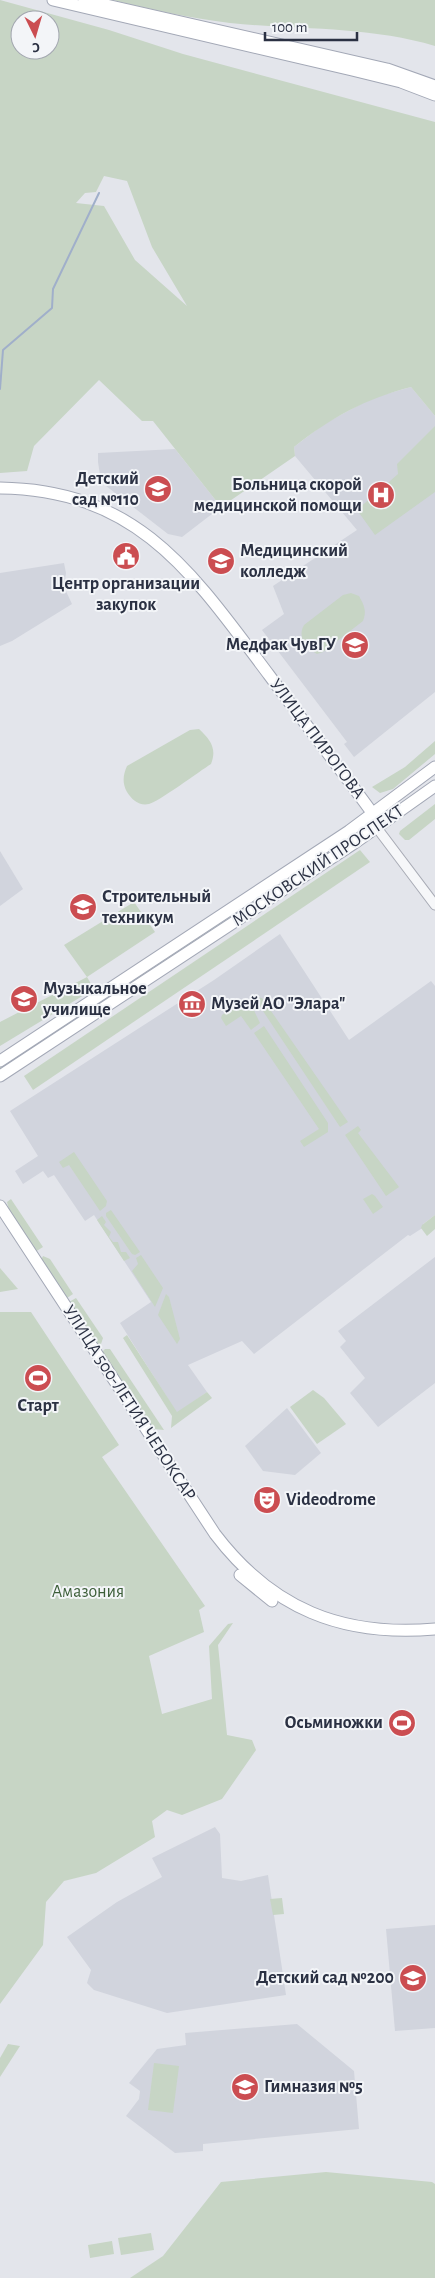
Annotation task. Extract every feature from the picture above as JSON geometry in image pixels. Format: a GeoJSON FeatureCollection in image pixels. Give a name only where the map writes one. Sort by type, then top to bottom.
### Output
{"type":"FeatureCollection","features":[{"type":"Feature","properties":{"kind":"main road"},"geometry":{"type":"LineString","coordinates":[[53,0],[401,82],[435,95]]}},
{"type":"Feature","properties":{"kind":"main road"},"geometry":{"type":"LineString","coordinates":[[84,0],[386,69],[435,86]]}},
{"type":"Feature","properties":{"kind":"main road","name":"УЛИЦА ПИРОГОВА"},"geometry":{"type":"LineString","coordinates":[[0,488],[86,505],[108,514],[135,529],[169,557],[191,579],[243,646],[349,786],[377,828]]}},
{"type":"Feature","properties":{"kind":"main road","name":"УЛИЦА ПИРОГОВА"},"geometry":{"type":"LineString","coordinates":[[0,494],[12,491]]}},
{"type":"Feature","properties":{"kind":"main road","name":"МОСКОВСКИЙ ПРОСПЕКТ"},"geometry":{"type":"LineString","coordinates":[[0,1061],[370,816],[435,767]]}},
{"type":"Feature","properties":{"kind":"main road","name":"МОСКОВСКИЙ ПРОСПЕКТ"},"geometry":{"type":"LineString","coordinates":[[0,1076],[377,828],[435,786]]}},
{"type":"Feature","properties":{"kind":"main road","name":"УЛИЦА 500-ЛЕТИЯ ЧЕБОКСАР"},"geometry":{"type":"LineString","coordinates":[[0,1206],[92,1353]]}},
{"type":"Feature","properties":{"kind":"main road","name":"УЛИЦА 500-ЛЕТИЯ ЧЕБОКСАР"},"geometry":{"type":"LineString","coordinates":[[1,1220],[92,1353],[230,1564],[267,1594],[317,1623],[360,1633],[400,1634]]}},
{"type":"Feature","properties":{"kind":"main road"},"geometry":{"type":"LineString","coordinates":[[400,1634],[435,1629]]}},
{"type":"Feature","properties":{"kind":"main road"},"geometry":{"type":"LineString","coordinates":[[400,1634],[435,1634]]}},
{"type":"Feature","properties":{"kind":"street"},"geometry":{"type":"LineString","coordinates":[[377,828],[435,905]]}},
{"type":"Feature","properties":{"kind":"shaded area"},"geometry":{"type":"Polygon","coordinates":[[[411,387],[435,416],[435,692],[354,757],[344,744],[347,742],[262,630],[284,614],[273,586],[357,530],[295,456],[294,447],[324,424],[372,398],[411,387]]]}},
{"type":"Feature","properties":{"kind":"shaded area","name":"Детский сад №110"},"geometry":{"type":"Polygon","coordinates":[[[175,449],[221,507],[182,537],[168,534],[101,482],[98,462],[98,453],[175,449]]]}},
{"type":"Feature","properties":{"kind":"shaded area"},"geometry":{"type":"Polygon","coordinates":[[[64,563],[66,573],[64,587],[72,604],[12,641],[0,646],[0,573],[64,563]]]}},
{"type":"Feature","properties":{"kind":"shaded area"},"geometry":{"type":"Polygon","coordinates":[[[0,851],[23,889],[0,906],[0,851]]]}},
{"type":"Feature","properties":{"kind":"shaded area"},"geometry":{"type":"Polygon","coordinates":[[[280,934],[349,1040],[431,981],[435,986],[435,1215],[423,1224],[424,1227],[410,1236],[408,1235],[254,1354],[242,1341],[188,1365],[207,1392],[177,1413],[120,1323],[151,1302],[94,1215],[85,1221],[54,1175],[48,1178],[43,1171],[23,1184],[15,1171],[38,1156],[10,1111],[214,980],[280,934]]]}},
{"type":"Feature","properties":{"kind":"shaded area"},"geometry":{"type":"Polygon","coordinates":[[[435,1257],[435,1383],[378,1427],[350,1393],[365,1378],[340,1347],[346,1341],[338,1331],[435,1257]]]}},
{"type":"Feature","properties":{"kind":"shaded area"},"geometry":{"type":"Polygon","coordinates":[[[287,1408],[321,1453],[295,1475],[263,1471],[245,1446],[287,1408]]]}},
{"type":"Feature","properties":{"kind":"shaded area"},"geometry":{"type":"Polygon","coordinates":[[[215,1827],[220,1834],[222,1878],[241,1881],[268,1875],[286,1995],[167,2013],[94,1990],[87,1983],[91,1970],[67,1937],[117,1902],[162,1877],[152,1858],[215,1827]]]}},
{"type":"Feature","properties":{"kind":"shaded area","name":"Детский сад №200"},"geometry":{"type":"Polygon","coordinates":[[[435,1925],[435,2028],[395,2031],[386,1929],[435,1925]]]}},
{"type":"Feature","properties":{"kind":"shaded area","name":"Гимназия №5"},"geometry":{"type":"Polygon","coordinates":[[[297,2024],[354,2071],[359,2129],[203,2144],[203,2151],[175,2153],[126,2116],[139,2099],[140,2091],[129,2083],[157,2049],[186,2045],[185,2033],[297,2024]]]}},
{"type":"Feature","properties":{"kind":"green space"},"geometry":{"type":"Polygon","coordinates":[[[0,0],[36,10],[10,10],[10,60],[60,60],[60,17],[183,54],[435,122],[435,416],[411,387],[364,403],[349,410],[308,436],[294,447],[295,456],[221,507],[153,421],[142,421],[99,380],[34,446],[27,471],[0,473],[0,0]],[[104,176],[96,192],[85,193],[76,203],[104,206],[135,260],[187,306],[152,247],[127,181],[104,176]]]}},
{"type":"Feature","properties":{"kind":"green space"},"geometry":{"type":"Polygon","coordinates":[[[113,0],[435,0],[435,46],[384,35],[359,32],[215,21],[113,0]]]}},
{"type":"Feature","properties":{"kind":"green space"},"geometry":{"type":"Polygon","coordinates":[[[435,426],[435,492],[375,535],[357,510],[398,474],[397,464],[435,426]]]}},
{"type":"Feature","properties":{"kind":"green space"},"geometry":{"type":"Polygon","coordinates":[[[351,593],[359,596],[362,602],[365,611],[363,621],[323,652],[317,654],[309,649],[302,638],[304,625],[343,595],[351,593]]]}},
{"type":"Feature","properties":{"kind":"green space"},"geometry":{"type":"Polygon","coordinates":[[[199,729],[212,745],[213,759],[211,764],[154,802],[142,804],[134,800],[124,785],[127,766],[190,730],[199,729]]]}},
{"type":"Feature","properties":{"kind":"green space"},"geometry":{"type":"Polygon","coordinates":[[[435,741],[435,754],[393,789],[380,793],[372,787],[405,767],[435,741]]]}},
{"type":"Feature","properties":{"kind":"green space"},"geometry":{"type":"Polygon","coordinates":[[[435,804],[435,819],[409,840],[405,840],[399,834],[400,831],[435,804]]]}},
{"type":"Feature","properties":{"kind":"green space"},"geometry":{"type":"Polygon","coordinates":[[[363,827],[364,829],[0,1069],[0,1067],[363,827]]]}},
{"type":"Feature","properties":{"kind":"green space"},"geometry":{"type":"Polygon","coordinates":[[[360,850],[370,862],[33,1090],[24,1076],[360,850]]]}},
{"type":"Feature","properties":{"kind":"green space"},"geometry":{"type":"Polygon","coordinates":[[[134,902],[155,932],[87,977],[64,945],[134,902]]]}},
{"type":"Feature","properties":{"kind":"green space"},"geometry":{"type":"Polygon","coordinates":[[[87,977],[94,989],[0,1046],[0,1022],[87,977]]]}},
{"type":"Feature","properties":{"kind":"green space"},"geometry":{"type":"Polygon","coordinates":[[[257,997],[262,998],[348,1122],[340,1127],[255,999],[257,997]]]}},
{"type":"Feature","properties":{"kind":"green space"},"geometry":{"type":"Polygon","coordinates":[[[243,1000],[250,1002],[260,1023],[251,1030],[241,1016],[226,1026],[221,1018],[222,1015],[243,1000]]]}},
{"type":"Feature","properties":{"kind":"green space"},"geometry":{"type":"Polygon","coordinates":[[[264,1026],[328,1123],[328,1132],[304,1147],[300,1141],[319,1129],[254,1033],[264,1026]]]}},
{"type":"Feature","properties":{"kind":"green space"},"geometry":{"type":"Polygon","coordinates":[[[358,1126],[361,1130],[358,1133],[399,1187],[386,1196],[345,1135],[358,1126]]]}},
{"type":"Feature","properties":{"kind":"green space"},"geometry":{"type":"Polygon","coordinates":[[[74,1152],[107,1201],[106,1206],[100,1211],[69,1165],[63,1168],[59,1162],[74,1152]]]}},
{"type":"Feature","properties":{"kind":"green space"},"geometry":{"type":"Polygon","coordinates":[[[372,1194],[383,1207],[373,1214],[363,1199],[372,1194]]]}},
{"type":"Feature","properties":{"kind":"green space"},"geometry":{"type":"Polygon","coordinates":[[[11,1199],[43,1247],[35,1252],[9,1210],[7,1202],[11,1199]]]}},
{"type":"Feature","properties":{"kind":"green space"},"geometry":{"type":"Polygon","coordinates":[[[111,1210],[140,1252],[135,1255],[132,1254],[106,1216],[106,1213],[111,1210]]]}},
{"type":"Feature","properties":{"kind":"green space"},"geometry":{"type":"Polygon","coordinates":[[[435,1215],[435,1229],[427,1236],[421,1228],[422,1225],[435,1215]]]}},
{"type":"Feature","properties":{"kind":"green space"},"geometry":{"type":"Polygon","coordinates":[[[102,1216],[106,1222],[104,1225],[111,1232],[109,1237],[113,1242],[118,1242],[121,1252],[126,1252],[130,1258],[124,1261],[97,1220],[102,1216]]]}},
{"type":"Feature","properties":{"kind":"green space"},"geometry":{"type":"Polygon","coordinates":[[[141,1255],[163,1288],[155,1307],[132,1271],[138,1264],[136,1258],[141,1255]]]}},
{"type":"Feature","properties":{"kind":"green space"},"geometry":{"type":"Polygon","coordinates":[[[43,1256],[50,1259],[73,1294],[67,1298],[41,1260],[43,1256]]]}},
{"type":"Feature","properties":{"kind":"green space"},"geometry":{"type":"Polygon","coordinates":[[[0,1268],[18,1289],[0,1292],[0,1268]]]}},
{"type":"Feature","properties":{"kind":"green space"},"geometry":{"type":"Polygon","coordinates":[[[166,1294],[169,1297],[180,1339],[177,1344],[158,1315],[166,1294]]]}},
{"type":"Feature","properties":{"kind":"green space"},"geometry":{"type":"Polygon","coordinates":[[[76,1298],[103,1338],[101,1344],[98,1344],[69,1302],[76,1298]]]}},
{"type":"Feature","properties":{"kind":"green space","name":"Амазония"},"geometry":{"type":"Polygon","coordinates":[[[0,1312],[31,1312],[119,1445],[102,1457],[205,1606],[199,1610],[204,1632],[149,1656],[162,1714],[212,1699],[209,1646],[228,1624],[233,1623],[218,1645],[227,1735],[252,1740],[256,1750],[222,1799],[182,1815],[167,1810],[152,1821],[155,1837],[96,1873],[64,1881],[46,1902],[43,1945],[0,2004],[0,1312]]]}},
{"type":"Feature","properties":{"kind":"green space"},"geometry":{"type":"Polygon","coordinates":[[[127,1335],[177,1412],[207,1392],[212,1398],[171,1428],[172,1416],[123,1338],[127,1335]]]}},
{"type":"Feature","properties":{"kind":"green space"},"geometry":{"type":"Polygon","coordinates":[[[105,1349],[110,1349],[164,1430],[154,1429],[102,1352],[105,1349]]]}},
{"type":"Feature","properties":{"kind":"green space"},"geometry":{"type":"Polygon","coordinates":[[[313,1390],[324,1398],[346,1424],[317,1444],[290,1407],[313,1390]]]}},
{"type":"Feature","properties":{"kind":"green space"},"geometry":{"type":"Polygon","coordinates":[[[282,1898],[284,1914],[273,1915],[270,1899],[282,1898]]]}},
{"type":"Feature","properties":{"kind":"green space"},"geometry":{"type":"Polygon","coordinates":[[[8,2044],[20,2046],[0,2077],[0,2058],[8,2044]]]}},
{"type":"Feature","properties":{"kind":"green space"},"geometry":{"type":"Polygon","coordinates":[[[154,2063],[179,2066],[173,2113],[148,2110],[154,2063]]]}},
{"type":"Feature","properties":{"kind":"green space"},"geometry":{"type":"Polygon","coordinates":[[[326,2172],[432,2182],[435,2184],[435,2278],[130,2278],[163,2256],[221,2182],[326,2172]]]}},
{"type":"Feature","properties":{"kind":"green space"},"geometry":{"type":"Polygon","coordinates":[[[151,2233],[154,2250],[121,2255],[118,2238],[151,2233]]]}},
{"type":"Feature","properties":{"kind":"green space"},"geometry":{"type":"Polygon","coordinates":[[[112,2241],[114,2254],[90,2258],[88,2245],[112,2241]]]}},
{"type":"Feature","properties":{"kind":"waterway"},"geometry":{"type":"LineString","coordinates":[[0,389],[3,350],[52,308],[53,289],[99,193]]}},
{"type":"Feature","properties":{"kind":"place","name":"Детский сад №110"},"geometry":{"type":"Point","coordinates":[158,489]}},
{"type":"Feature","properties":{"kind":"place","name":"Больница скорой медицинской помощи"},"geometry":{"type":"Point","coordinates":[381,495]}},
{"type":"Feature","properties":{"kind":"place","name":"Центр организации закупок"},"geometry":{"type":"Point","coordinates":[126,556]}},
{"type":"Feature","properties":{"kind":"place","name":"Медицинский колледж"},"geometry":{"type":"Point","coordinates":[221,561]}},
{"type":"Feature","properties":{"kind":"place","name":"Медфак ЧувГУ"},"geometry":{"type":"Point","coordinates":[355,645]}},
{"type":"Feature","properties":{"kind":"place","name":"Строительный техникум"},"geometry":{"type":"Point","coordinates":[83,907]}},
{"type":"Feature","properties":{"kind":"place","name":"Музыкальное училище"},"geometry":{"type":"Point","coordinates":[24,999]}},
{"type":"Feature","properties":{"kind":"place","name":"Музей АО \"Элара\""},"geometry":{"type":"Point","coordinates":[192,1004]}},
{"type":"Feature","properties":{"kind":"place","name":"Старт"},"geometry":{"type":"Point","coordinates":[38,1378]}},
{"type":"Feature","properties":{"kind":"place","name":"Videodrome"},"geometry":{"type":"Point","coordinates":[267,1500]}},
{"type":"Feature","properties":{"kind":"place","name":"Осьминожки"},"geometry":{"type":"Point","coordinates":[402,1723]}},
{"type":"Feature","properties":{"kind":"place","name":"Детский сад №200"},"geometry":{"type":"Point","coordinates":[413,1978]}},
{"type":"Feature","properties":{"kind":"place","name":"Гимназия №5"},"geometry":{"type":"Point","coordinates":[245,2087]}}]}
